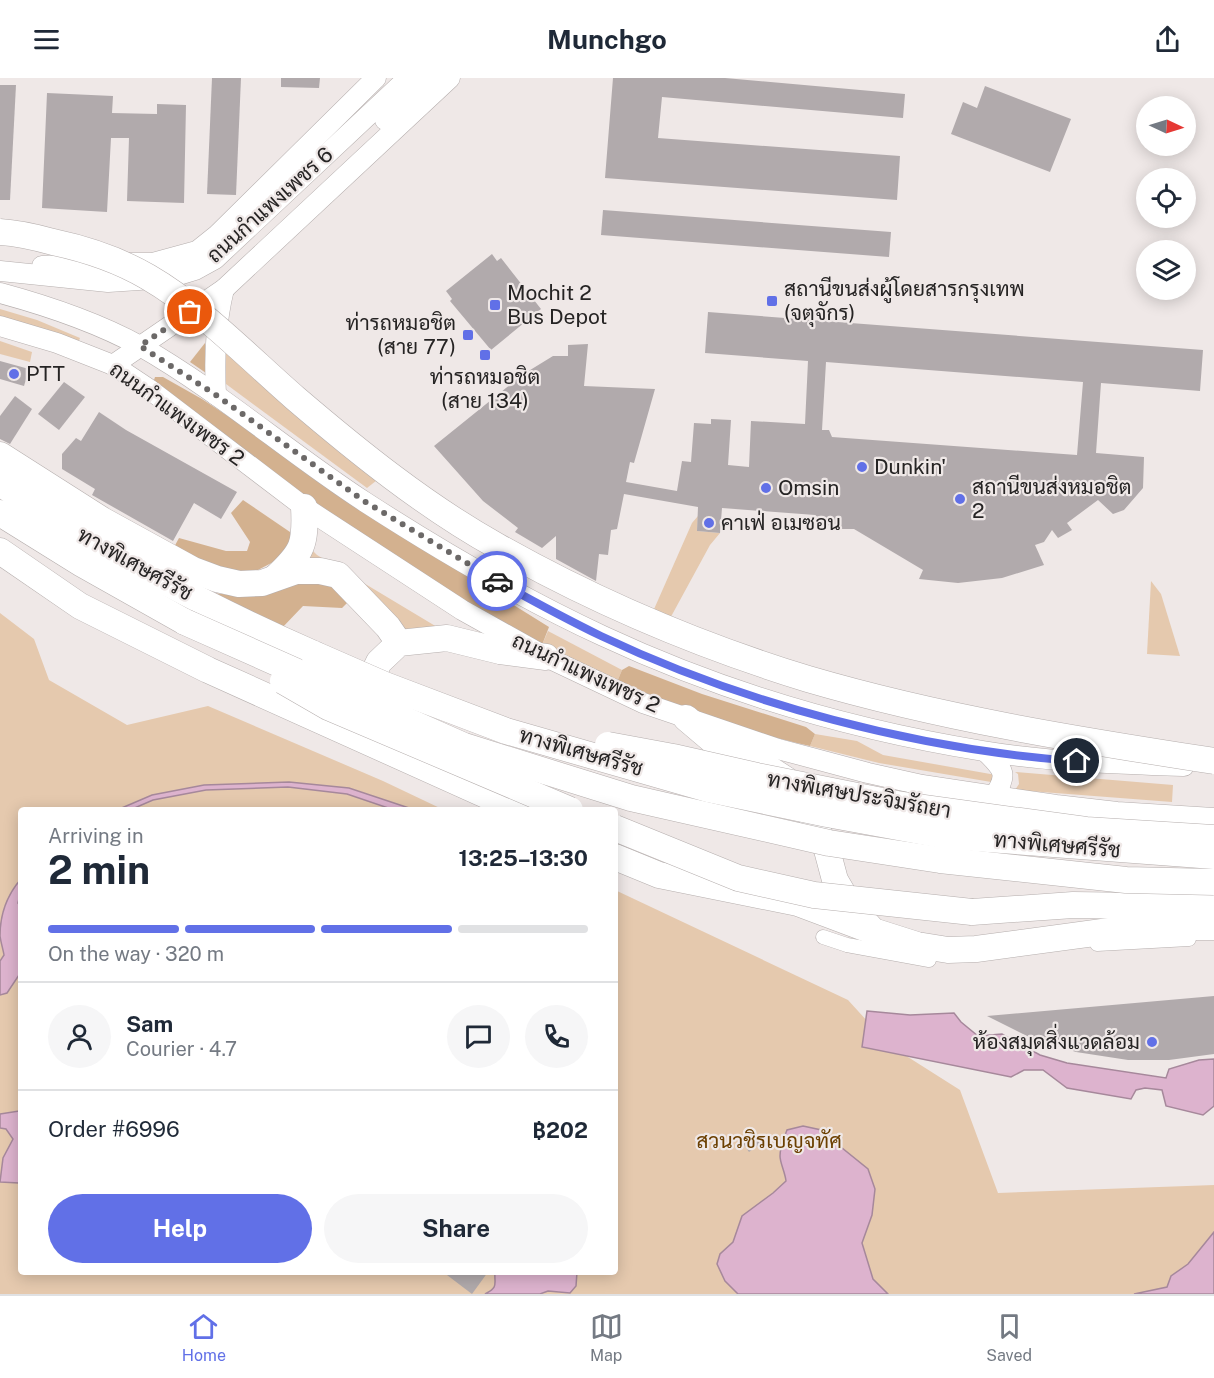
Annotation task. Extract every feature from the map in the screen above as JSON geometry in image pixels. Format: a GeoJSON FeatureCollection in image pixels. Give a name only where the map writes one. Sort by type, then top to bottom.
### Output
{"type":"FeatureCollection","features":[{"type":"Feature","properties":{"kind":"highway"},"geometry":{"type":"LineString","coordinates":[[0,232],[14,232],[88,250],[148,276],[186,303],[360,452],[423,499],[493,544],[568,584],[626,611],[737,656],[883,699],[1092,742],[1214,761]]}},
{"type":"Feature","properties":{"kind":"highway"},"geometry":{"type":"LineString","coordinates":[[0,455],[102,520],[193,570],[216,579],[239,584],[262,583],[296,571],[320,571],[338,575],[388,627],[399,643]]}},
{"type":"Feature","properties":{"kind":"highway","name":"ทางพิเศษศรีรัช"},"geometry":{"type":"LineString","coordinates":[[0,483],[150,575],[238,621],[385,685],[506,731],[708,789],[947,836],[1214,856]]}},
{"type":"Feature","properties":{"kind":"highway"},"geometry":{"type":"LineString","coordinates":[[275,577],[293,562],[300,551],[305,533],[304,507]]}},
{"type":"Feature","properties":{"kind":"highway","name":"ทางพิเศษศรีรัช"},"geometry":{"type":"LineString","coordinates":[[0,513],[82,564],[185,622],[464,746],[631,798],[829,843],[940,860],[1126,880],[1214,882]]}},
{"type":"Feature","properties":{"kind":"highway"},"geometry":{"type":"LineString","coordinates":[[0,551],[80,606],[208,670],[512,807]]}},
{"type":"Feature","properties":{"kind":"highway"},"geometry":{"type":"LineString","coordinates":[[185,622],[328,707],[564,807]]}},
{"type":"Feature","properties":{"kind":"highway"},"geometry":{"type":"LineString","coordinates":[[352,734],[353,715],[379,662],[399,643],[447,638],[500,651],[546,657]]}},
{"type":"Feature","properties":{"kind":"highway"},"geometry":{"type":"LineString","coordinates":[[686,718],[725,751],[771,770],[788,781],[807,808],[827,850],[835,880],[849,904],[873,931]]}},
{"type":"Feature","properties":{"kind":"highway","name":"ทางพิเศษประจิมรัถยา"},"geometry":{"type":"LineString","coordinates":[[506,731],[662,754],[902,805],[1086,830],[1214,838]]}},
{"type":"Feature","properties":{"kind":"highway"},"geometry":{"type":"LineString","coordinates":[[618,829],[738,878],[814,895],[972,912],[1074,905],[1214,907]]}},
{"type":"Feature","properties":{"kind":"highway"},"geometry":{"type":"LineString","coordinates":[[618,858],[659,875],[798,903],[917,945],[948,950],[976,949],[1139,927],[1214,927]]}},
{"type":"Feature","properties":{"kind":"main road","name":"ถนนกำแพงเพชร 6"},"geometry":{"type":"LineString","coordinates":[[0,270],[92,263],[153,263],[197,251],[217,235],[376,78]]}},
{"type":"Feature","properties":{"kind":"main road","name":"ถนนกำแพงเพชร 6"},"geometry":{"type":"LineString","coordinates":[[0,270],[108,282],[169,278],[195,270],[215,259],[408,78]]}},
{"type":"Feature","properties":{"kind":"main road"},"geometry":{"type":"LineString","coordinates":[[261,254],[297,205],[429,78]]}},
{"type":"Feature","properties":{"kind":"main road","name":"ถนนกำแพงเพชร 6"},"geometry":{"type":"LineString","coordinates":[[112,365],[224,289],[450,78]]}},
{"type":"Feature","properties":{"kind":"main road"},"geometry":{"type":"LineString","coordinates":[[216,395],[214,342],[224,289]]}},
{"type":"Feature","properties":{"kind":"main road","name":"ถนนกำแพงเพชร 2"},"geometry":{"type":"LineString","coordinates":[[0,293],[41,303],[91,322],[140,346],[216,395],[364,501],[483,573],[602,636],[708,680],[773,702],[851,724],[918,740],[986,752],[1092,762],[1214,767]]}},
{"type":"Feature","properties":{"kind":"main road","name":"ถนนกำแพงเพชร 2"},"geometry":{"type":"LineString","coordinates":[[0,326],[57,343],[112,365],[149,389],[304,507],[462,610],[546,657],[643,703],[820,761],[922,785],[1117,812],[1214,818]]}},
{"type":"Feature","properties":{"kind":"main road"},"geometry":{"type":"LineString","coordinates":[[986,752],[1001,766],[1003,773],[1001,786],[994,796]]}},
{"type":"Feature","properties":{"kind":"street"},"geometry":{"type":"LineString","coordinates":[[823,937],[847,945],[928,960],[955,961],[1086,945],[1214,937]]}},
{"type":"Feature","properties":{"kind":"green space"},"geometry":{"type":"Polygon","coordinates":[[[0,309],[37,320],[80,338],[78,343],[0,316],[0,309]]]}},
{"type":"Feature","properties":{"kind":"green space"},"geometry":{"type":"Polygon","coordinates":[[[0,341],[32,352],[30,362],[0,354],[0,341]]]}},
{"type":"Feature","properties":{"kind":"green space"},"geometry":{"type":"Polygon","coordinates":[[[226,353],[381,477],[367,488],[226,384],[226,353]]]}},
{"type":"Feature","properties":{"kind":"green space"},"geometry":{"type":"Polygon","coordinates":[[[698,516],[697,531],[720,533],[710,545],[667,624],[651,616],[692,523],[698,516]]]}},
{"type":"Feature","properties":{"kind":"green space"},"geometry":{"type":"Polygon","coordinates":[[[311,549],[317,555],[437,627],[403,634],[300,566],[311,549]]]}},
{"type":"Feature","properties":{"kind":"green space"},"geometry":{"type":"Polygon","coordinates":[[[1151,581],[1161,594],[1180,656],[1147,654],[1151,581]]]}},
{"type":"Feature","properties":{"kind":"green space","name":"สวนวชิรเบญจทัศ"},"geometry":{"type":"Polygon","coordinates":[[[0,613],[34,639],[49,680],[127,725],[208,706],[438,807],[18,807],[18,1275],[618,1275],[618,891],[848,1000],[889,1045],[960,1090],[998,1193],[1214,1185],[1214,1294],[0,1294],[0,613]]]}},
{"type":"Feature","properties":{"kind":"green space"},"geometry":{"type":"Polygon","coordinates":[[[548,631],[622,670],[617,682],[542,645],[548,631]]]}},
{"type":"Feature","properties":{"kind":"green space"},"geometry":{"type":"Polygon","coordinates":[[[815,734],[857,741],[883,755],[996,775],[997,783],[879,763],[810,746],[815,734]]]}},
{"type":"Feature","properties":{"kind":"green space"},"geometry":{"type":"Polygon","coordinates":[[[1015,772],[1173,785],[1172,802],[1015,790],[1019,784],[1018,774],[1015,772]]]}},
{"type":"Feature","properties":{"kind":"shaded area"},"geometry":{"type":"Polygon","coordinates":[[[205,343],[206,373],[190,362],[205,343]]]}},
{"type":"Feature","properties":{"kind":"shaded area"},"geometry":{"type":"Polygon","coordinates":[[[155,377],[163,377],[202,399],[549,627],[542,645],[473,608],[316,504],[153,383],[155,377]]]}},
{"type":"Feature","properties":{"kind":"shaded area"},"geometry":{"type":"Polygon","coordinates":[[[243,500],[290,532],[290,542],[281,558],[256,571],[224,572],[173,549],[179,538],[226,551],[247,551],[250,542],[231,513],[243,500]]]}},
{"type":"Feature","properties":{"kind":"shaded area"},"geometry":{"type":"Polygon","coordinates":[[[288,582],[329,582],[353,597],[342,608],[303,606],[281,629],[205,592],[239,596],[288,582]]]}},
{"type":"Feature","properties":{"kind":"shaded area"},"geometry":{"type":"Polygon","coordinates":[[[629,666],[702,694],[806,727],[815,734],[810,746],[761,734],[688,710],[617,682],[622,670],[629,666]]]}},
{"type":"Feature","properties":{"kind":"shaded area"},"geometry":{"type":"Polygon","coordinates":[[[289,782],[349,788],[406,807],[385,807],[347,794],[288,787],[206,790],[153,800],[137,807],[124,807],[152,795],[204,785],[289,782]]]}},
{"type":"Feature","properties":{"kind":"shaded area"},"geometry":{"type":"Polygon","coordinates":[[[18,883],[18,976],[7,993],[0,995],[0,961],[4,955],[0,936],[1,920],[8,899],[18,883]]]}},
{"type":"Feature","properties":{"kind":"shaded area"},"geometry":{"type":"Polygon","coordinates":[[[867,1011],[910,1015],[954,1013],[978,1036],[1002,1034],[1040,1055],[1067,1063],[1166,1078],[1169,1069],[1199,1060],[1214,1059],[1214,1106],[1203,1115],[1166,1106],[1162,1090],[1145,1088],[1136,1090],[1131,1099],[1067,1088],[1043,1070],[1024,1070],[1011,1077],[862,1047],[867,1011]]]}},
{"type":"Feature","properties":{"kind":"shaded area"},"geometry":{"type":"Polygon","coordinates":[[[18,1111],[18,1183],[0,1182],[3,1158],[13,1139],[6,1129],[0,1128],[0,1114],[18,1111]]]}},
{"type":"Feature","properties":{"kind":"shaded area"},"geometry":{"type":"Polygon","coordinates":[[[803,1126],[826,1131],[831,1139],[868,1169],[875,1189],[872,1215],[862,1243],[873,1279],[888,1294],[738,1294],[725,1281],[717,1264],[720,1254],[733,1242],[742,1216],[786,1181],[780,1159],[782,1143],[787,1130],[803,1126]]]}},
{"type":"Feature","properties":{"kind":"shaded area"},"geometry":{"type":"Polygon","coordinates":[[[1214,1232],[1214,1294],[1134,1294],[1167,1287],[1171,1276],[1188,1264],[1214,1232]]]}},
{"type":"Feature","properties":{"kind":"shaded area"},"geometry":{"type":"Polygon","coordinates":[[[495,1275],[577,1275],[576,1286],[570,1293],[548,1291],[540,1294],[485,1294],[494,1287],[495,1275]]]}},
{"type":"Feature","properties":{"kind":"building"},"geometry":{"type":"Polygon","coordinates":[[[212,78],[241,78],[236,195],[207,194],[212,78]]]}},
{"type":"Feature","properties":{"kind":"building"},"geometry":{"type":"Polygon","coordinates":[[[281,78],[320,78],[319,88],[281,87],[281,78]]]}},
{"type":"Feature","properties":{"kind":"building"},"geometry":{"type":"Polygon","coordinates":[[[613,78],[725,78],[905,94],[903,118],[662,97],[658,138],[900,156],[897,200],[605,178],[613,78]]]}},
{"type":"Feature","properties":{"kind":"building"},"geometry":{"type":"Polygon","coordinates":[[[0,85],[16,85],[10,200],[0,200],[0,85]]]}},
{"type":"Feature","properties":{"kind":"building"},"geometry":{"type":"Polygon","coordinates":[[[985,86],[1071,119],[1050,172],[951,134],[963,102],[977,108],[985,86]]]}},
{"type":"Feature","properties":{"kind":"building"},"geometry":{"type":"Polygon","coordinates":[[[47,93],[113,96],[112,113],[157,114],[157,104],[186,105],[184,203],[127,201],[129,138],[111,138],[107,212],[42,208],[47,93]]]}},
{"type":"Feature","properties":{"kind":"building"},"geometry":{"type":"Polygon","coordinates":[[[603,210],[891,232],[889,257],[601,235],[603,210]]]}},
{"type":"Feature","properties":{"kind":"building","name":"Mochit 2 Bus Depot"},"geometry":{"type":"Polygon","coordinates":[[[492,254],[497,261],[501,258],[541,309],[491,350],[450,301],[452,299],[446,291],[492,254]]]}},
{"type":"Feature","properties":{"kind":"building"},"geometry":{"type":"Polygon","coordinates":[[[708,312],[1203,350],[1200,391],[1101,383],[1096,453],[1144,457],[1143,488],[1124,510],[1113,514],[1098,500],[1067,523],[1072,530],[1058,538],[1052,530],[1044,542],[1035,545],[1044,565],[1002,578],[958,583],[919,579],[923,570],[854,529],[833,529],[815,515],[722,508],[720,533],[697,531],[698,507],[624,494],[617,529],[611,530],[608,555],[599,554],[596,581],[556,559],[556,536],[542,548],[515,532],[518,528],[483,501],[434,446],[522,375],[553,356],[568,356],[568,345],[588,344],[584,386],[655,389],[634,463],[630,462],[626,482],[677,491],[682,461],[691,462],[694,423],[711,424],[711,419],[731,420],[728,465],[749,467],[751,421],[805,424],[808,361],[705,353],[708,312]],[[826,362],[822,430],[829,430],[832,437],[1077,455],[1083,382],[826,362]]]}},
{"type":"Feature","properties":{"kind":"building","name":"PTT"},"geometry":{"type":"Polygon","coordinates":[[[0,361],[29,369],[24,386],[0,379],[0,361]]]}},
{"type":"Feature","properties":{"kind":"building"},"geometry":{"type":"Polygon","coordinates":[[[64,382],[85,397],[59,430],[38,414],[64,382]]]}},
{"type":"Feature","properties":{"kind":"building"},"geometry":{"type":"Polygon","coordinates":[[[15,396],[32,409],[10,444],[0,439],[0,416],[15,396]]]}},
{"type":"Feature","properties":{"kind":"building"},"geometry":{"type":"Polygon","coordinates":[[[99,412],[126,430],[237,492],[221,519],[194,503],[173,541],[92,495],[95,489],[62,469],[62,454],[76,438],[81,441],[99,412]]]}},
{"type":"Feature","properties":{"kind":"building"},"geometry":{"type":"Polygon","coordinates":[[[1214,996],[1214,1054],[1169,1060],[1128,1060],[1076,1052],[1027,1036],[987,1016],[1214,996]]]}},
{"type":"Feature","properties":{"kind":"building"},"geometry":{"type":"Polygon","coordinates":[[[752,1131],[760,1144],[749,1152],[740,1139],[752,1131]]]}},
{"type":"Feature","properties":{"kind":"building"},"geometry":{"type":"Polygon","coordinates":[[[447,1275],[486,1275],[472,1294],[447,1275]]]}},
{"type":"Feature","properties":{"kind":"way so far"},"geometry":{"type":"LineString","coordinates":[[190,312],[140,346],[216,395],[364,501],[497,581]]}},
{"type":"Feature","properties":{"kind":"place","name":"สถานีขนส่งผู้โดยสารกรุงเทพ (จตุจักร)"},"geometry":{"type":"Point","coordinates":[772,301]}},
{"type":"Feature","properties":{"kind":"place","name":"Mochit 2 Bus Depot"},"geometry":{"type":"Point","coordinates":[495,305]}},
{"type":"Feature","properties":{"kind":"place","name":"ท่ารถหมอชิต (สาย 77)"},"geometry":{"type":"Point","coordinates":[468,335]}},
{"type":"Feature","properties":{"kind":"place","name":"ท่ารถหมอชิต (สาย 134)"},"geometry":{"type":"Point","coordinates":[485,355]}},
{"type":"Feature","properties":{"kind":"place","name":"PTT"},"geometry":{"type":"Point","coordinates":[14,374]}},
{"type":"Feature","properties":{"kind":"place","name":"Dunkin'"},"geometry":{"type":"Point","coordinates":[862,467]}},
{"type":"Feature","properties":{"kind":"place","name":"Omsin"},"geometry":{"type":"Point","coordinates":[766,488]}},
{"type":"Feature","properties":{"kind":"place","name":"สถานีขนส่งหมอชิต 2"},"geometry":{"type":"Point","coordinates":[960,499]}},
{"type":"Feature","properties":{"kind":"place","name":"คาเฟ่ อเมซอน"},"geometry":{"type":"Point","coordinates":[709,523]}},
{"type":"Feature","properties":{"kind":"place","name":"ห้องสมุดสิ่งแวดล้อม"},"geometry":{"type":"Point","coordinates":[1152,1042]}},
{"type":"Feature","properties":{"kind":"route"},"geometry":{"type":"LineString","coordinates":[[497,581],[602,636],[708,680],[773,702],[918,740],[986,752],[1077,761]]}}]}
